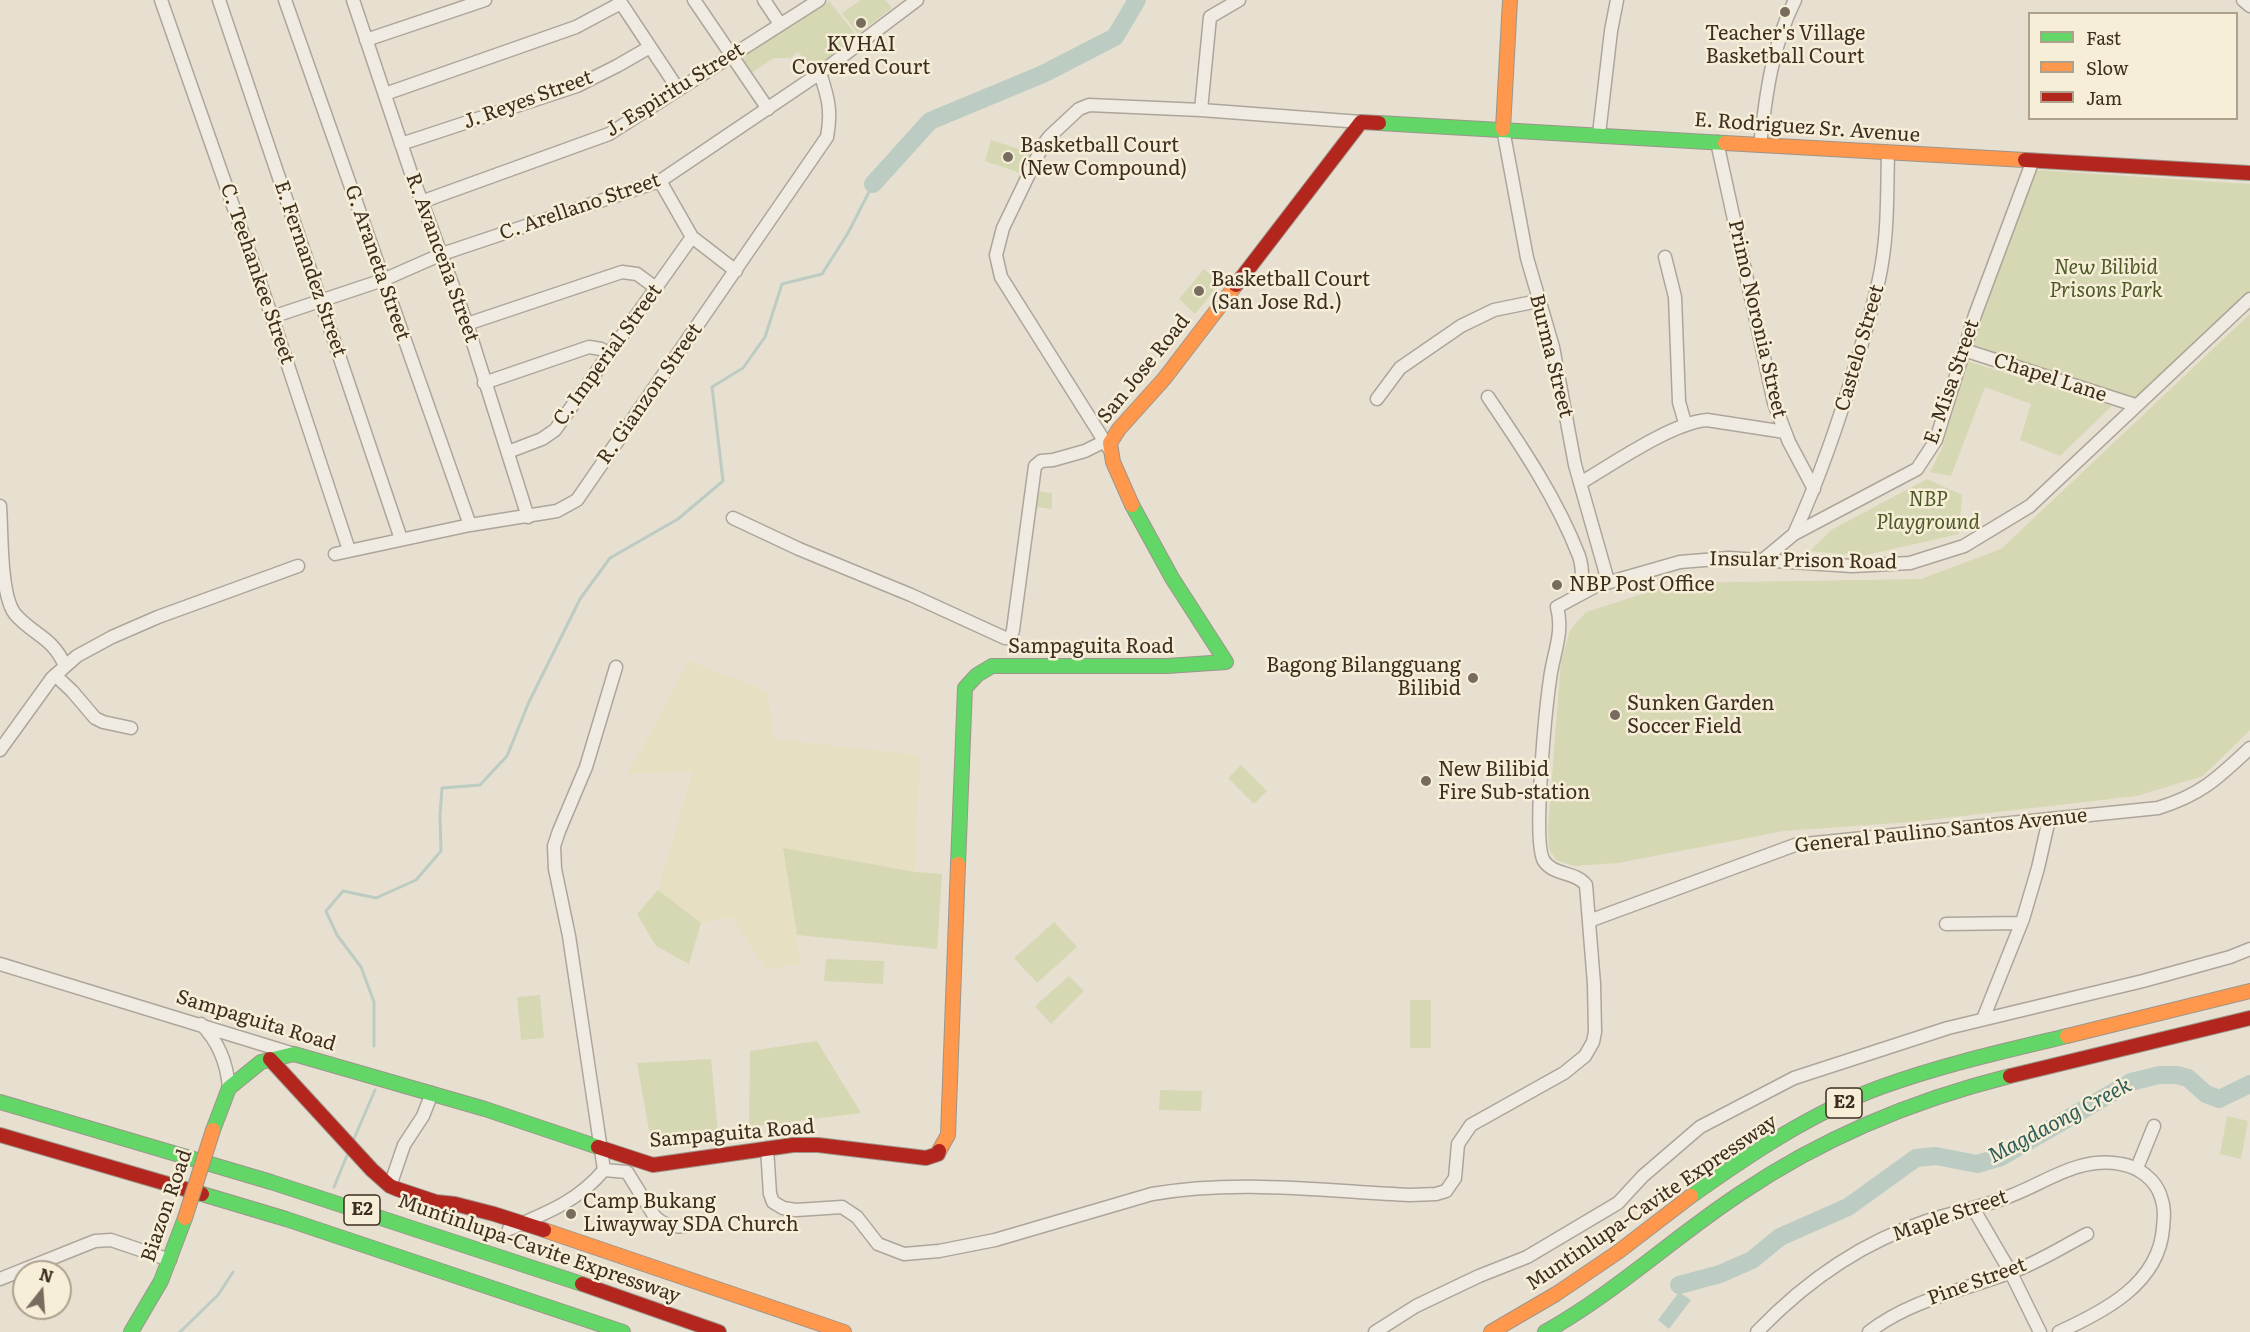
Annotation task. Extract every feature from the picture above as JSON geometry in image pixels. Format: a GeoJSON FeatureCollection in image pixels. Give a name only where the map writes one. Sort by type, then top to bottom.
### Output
{"type":"FeatureCollection","features":[{"type":"Feature","properties":{"kind":"main road"},"geometry":{"type":"LineString","coordinates":[[1503,129],[1510,0]]}},
{"type":"Feature","properties":{"kind":"main road","name":"E. Rodriguez Sr. Avenue"},"geometry":{"type":"LineString","coordinates":[[1360,122],[2250,173]]}},
{"type":"Feature","properties":{"kind":"main road","name":"San Jose Road"},"geometry":{"type":"LineString","coordinates":[[1226,662],[1168,574],[1133,508],[1107,446],[1164,379],[1360,122]]}},
{"type":"Feature","properties":{"kind":"main road","name":"Sampaguita Road"},"geometry":{"type":"LineString","coordinates":[[294,1054],[432,1093],[653,1165],[767,1148],[818,1144],[926,1158],[938,1154],[946,1142],[964,697],[969,682],[984,669],[992,666],[1167,666],[1226,662]]}},
{"type":"Feature","properties":{"kind":"main road","name":"Muntinlupa-Cavite Expressway"},"geometry":{"type":"LineString","coordinates":[[1491,1332],[1556,1294],[1618,1252],[1679,1204],[1750,1154],[1841,1104],[1960,1062],[2250,990]]}},
{"type":"Feature","properties":{"kind":"main road","name":"Muntinlupa-Cavite Expressway"},"geometry":{"type":"LineString","coordinates":[[1545,1332],[1577,1314],[1753,1184],[1796,1157],[1852,1129],[1892,1112],[1961,1088],[2250,1018]]}},
{"type":"Feature","properties":{"kind":"main road","name":"Biazon Road"},"geometry":{"type":"LineString","coordinates":[[131,1332],[170,1260],[229,1088],[253,1068],[270,1059],[294,1054]]}},
{"type":"Feature","properties":{"kind":"main road"},"geometry":{"type":"LineString","coordinates":[[270,1059],[372,1170],[390,1186],[436,1202],[467,1207],[523,1223],[844,1332]]}},
{"type":"Feature","properties":{"kind":"main road","name":"Muntinlupa-Cavite Expressway"},"geometry":{"type":"LineString","coordinates":[[0,1102],[295,1188],[564,1277],[719,1332]]}},
{"type":"Feature","properties":{"kind":"main road","name":"E2"},"geometry":{"type":"LineString","coordinates":[[0,1135],[286,1219],[624,1332]]}},
{"type":"Feature","properties":{"kind":"street","name":"C. Teehankee Street"},"geometry":{"type":"LineString","coordinates":[[161,0],[272,317],[349,550]]}},
{"type":"Feature","properties":{"kind":"street","name":"E. Fernandez Street"},"geometry":{"type":"LineString","coordinates":[[219,0],[401,539]]}},
{"type":"Feature","properties":{"kind":"street","name":"G. Araneta Street"},"geometry":{"type":"LineString","coordinates":[[285,0],[470,525]]}},
{"type":"Feature","properties":{"kind":"street","name":"R. Avanceña Street"},"geometry":{"type":"LineString","coordinates":[[353,0],[401,144],[467,324],[528,517]]}},
{"type":"Feature","properties":{"kind":"street"},"geometry":{"type":"LineString","coordinates":[[366,40],[485,0]]}},
{"type":"Feature","properties":{"kind":"street"},"geometry":{"type":"LineString","coordinates":[[694,0],[768,108]]}},
{"type":"Feature","properties":{"kind":"street"},"geometry":{"type":"LineString","coordinates":[[764,0],[780,24]]}},
{"type":"Feature","properties":{"kind":"street","name":"J. Espiritu Street"},"geometry":{"type":"LineString","coordinates":[[422,202],[609,134],[819,0]]}},
{"type":"Feature","properties":{"kind":"street","name":"C. Arellano Street"},"geometry":{"type":"LineString","coordinates":[[272,317],[383,280],[442,254],[660,182],[820,73],[918,0]]}},
{"type":"Feature","properties":{"kind":"street"},"geometry":{"type":"LineString","coordinates":[[1201,110],[1210,17],[1239,0]]}},
{"type":"Feature","properties":{"kind":"street"},"geometry":{"type":"LineString","coordinates":[[1599,134],[1611,31],[1617,0]]}},
{"type":"Feature","properties":{"kind":"street"},"geometry":{"type":"LineString","coordinates":[[1760,145],[1767,82],[1784,21],[1795,0]]}},
{"type":"Feature","properties":{"kind":"street"},"geometry":{"type":"LineString","coordinates":[[2243,0],[2250,6]]}},
{"type":"Feature","properties":{"kind":"street"},"geometry":{"type":"LineString","coordinates":[[385,94],[576,27],[620,2],[678,90]]}},
{"type":"Feature","properties":{"kind":"street","name":"J. Reyes Street"},"geometry":{"type":"LineString","coordinates":[[401,144],[577,86],[650,47]]}},
{"type":"Feature","properties":{"kind":"street","name":"R. Gianzon Street"},"geometry":{"type":"LineString","coordinates":[[335,554],[470,525],[557,511],[577,500],[827,137],[830,120],[829,102],[820,73]]}},
{"type":"Feature","properties":{"kind":"street"},"geometry":{"type":"LineString","coordinates":[[733,518],[1005,638],[1011,637],[1035,466],[1041,461],[1107,446],[1000,277],[996,255],[1003,228],[1049,137],[1079,109],[1089,105],[1201,110],[1360,122]]}},
{"type":"Feature","properties":{"kind":"street","name":"Burma Street"},"geometry":{"type":"LineString","coordinates":[[1503,129],[1527,258],[1553,347],[1580,483],[1608,581]]}},
{"type":"Feature","properties":{"kind":"street","name":"Primo Noronia Street"},"geometry":{"type":"LineString","coordinates":[[1717,142],[1774,403],[1785,432],[1814,489]]}},
{"type":"Feature","properties":{"kind":"street","name":"Castelo Street"},"geometry":{"type":"LineString","coordinates":[[1794,534],[1835,435],[1876,293],[1887,224],[1888,153]]}},
{"type":"Feature","properties":{"kind":"street","name":"E. Misa Street"},"geometry":{"type":"LineString","coordinates":[[1764,559],[1794,534],[1917,469],[1936,440],[1975,315],[2033,160]]}},
{"type":"Feature","properties":{"kind":"street"},"geometry":{"type":"LineString","coordinates":[[660,182],[692,237],[736,271]]}},
{"type":"Feature","properties":{"kind":"street","name":"C. Imperial Street"},"geometry":{"type":"LineString","coordinates":[[508,452],[542,440],[555,429],[692,237]]}},
{"type":"Feature","properties":{"kind":"street"},"geometry":{"type":"LineString","coordinates":[[1665,257],[1675,297],[1679,402],[1685,423]]}},
{"type":"Feature","properties":{"kind":"street"},"geometry":{"type":"LineString","coordinates":[[467,324],[622,272],[637,274],[656,288]]}},
{"type":"Feature","properties":{"kind":"street","name":"Insular Prison Road"},"geometry":{"type":"LineString","coordinates":[[1589,921],[1586,885],[1581,879],[1553,869],[1544,862],[1538,843],[1550,678],[1559,638],[1560,625],[1557,607],[1608,581],[1680,562],[1729,558],[1852,566],[1910,563],[1964,546],[2030,506],[2250,299]]}},
{"type":"Feature","properties":{"kind":"street"},"geometry":{"type":"LineString","coordinates":[[1377,399],[1400,368],[1461,326],[1494,310],[1538,300]]}},
{"type":"Feature","properties":{"kind":"street"},"geometry":{"type":"LineString","coordinates":[[484,383],[589,347],[601,349],[610,354]]}},
{"type":"Feature","properties":{"kind":"street","name":"Chapel Lane"},"geometry":{"type":"LineString","coordinates":[[1964,350],[2135,405]]}},
{"type":"Feature","properties":{"kind":"street"},"geometry":{"type":"LineString","coordinates":[[1488,397],[1525,452],[1562,519],[1580,558],[1583,570],[1581,580],[1585,591]]}},
{"type":"Feature","properties":{"kind":"street"},"geometry":{"type":"LineString","coordinates":[[1580,483],[1685,423],[1707,420],[1785,432]]}},
{"type":"Feature","properties":{"kind":"street"},"geometry":{"type":"LineString","coordinates":[[0,506],[4,605],[55,647],[65,666]]}},
{"type":"Feature","properties":{"kind":"street"},"geometry":{"type":"LineString","coordinates":[[0,750],[55,675],[95,645],[132,628],[298,566]]}},
{"type":"Feature","properties":{"kind":"street"},"geometry":{"type":"LineString","coordinates":[[509,1229],[567,1204],[591,1185],[604,1170],[569,936],[555,869],[554,846],[558,831],[586,767],[616,667]]}},
{"type":"Feature","properties":{"kind":"street"},"geometry":{"type":"LineString","coordinates":[[55,675],[95,718],[131,728]]}},
{"type":"Feature","properties":{"kind":"street","name":"General Paulino Santos Avenue"},"geometry":{"type":"LineString","coordinates":[[1589,921],[1796,845],[2158,808],[2184,800],[2213,782],[2250,748]]}},
{"type":"Feature","properties":{"kind":"street"},"geometry":{"type":"LineString","coordinates":[[1983,1019],[2021,923],[2038,868],[2049,819]]}},
{"type":"Feature","properties":{"kind":"street"},"geometry":{"type":"LineString","coordinates":[[767,1148],[770,1194],[773,1202],[783,1208],[796,1210],[842,1207],[856,1217],[878,1244],[904,1254],[961,1248],[1073,1219],[1152,1194],[1188,1189],[1245,1187],[1410,1195],[1436,1194],[1446,1191],[1455,1178],[1458,1144],[1472,1125],[1564,1073],[1577,1064],[1590,1049],[1596,1020],[1589,921]]}},
{"type":"Feature","properties":{"kind":"street"},"geometry":{"type":"LineString","coordinates":[[1946,924],[2021,923]]}},
{"type":"Feature","properties":{"kind":"street"},"geometry":{"type":"LineString","coordinates":[[1375,1332],[1416,1306],[1479,1276],[1527,1257],[1618,1203],[1643,1176],[1700,1127],[1794,1078],[1983,1019],[2039,1008],[2143,981],[2230,957],[2250,949]]}},
{"type":"Feature","properties":{"kind":"street","name":"Sampaguita Road"},"geometry":{"type":"LineString","coordinates":[[0,964],[294,1054]]}},
{"type":"Feature","properties":{"kind":"street"},"geometry":{"type":"LineString","coordinates":[[201,1024],[220,1051],[228,1072],[229,1088]]}},
{"type":"Feature","properties":{"kind":"street"},"geometry":{"type":"LineString","coordinates":[[390,1186],[404,1144],[423,1116],[432,1093]]}},
{"type":"Feature","properties":{"kind":"street"},"geometry":{"type":"LineString","coordinates":[[2059,1332],[2094,1316],[2122,1296],[2139,1281],[2158,1253],[2163,1233],[2165,1207],[2159,1190],[2137,1168],[2154,1126]]}},
{"type":"Feature","properties":{"kind":"street"},"geometry":{"type":"LineString","coordinates":[[627,1172],[636,1160]]}},
{"type":"Feature","properties":{"kind":"street","name":"Maple Street"},"geometry":{"type":"LineString","coordinates":[[1757,1332],[1778,1311],[1847,1257],[1926,1221],[2028,1189],[2078,1165],[2115,1163],[2137,1168]]}},
{"type":"Feature","properties":{"kind":"street"},"geometry":{"type":"LineString","coordinates":[[604,1170],[627,1172]]}},
{"type":"Feature","properties":{"kind":"street"},"geometry":{"type":"LineString","coordinates":[[627,1172],[660,1222],[667,1226],[678,1227],[708,1220]]}},
{"type":"Feature","properties":{"kind":"street"},"geometry":{"type":"LineString","coordinates":[[1973,1208],[2011,1273],[2040,1332]]}},
{"type":"Feature","properties":{"kind":"street","name":"Pine Street"},"geometry":{"type":"LineString","coordinates":[[1869,1332],[1882,1322],[1934,1297],[2011,1273],[2087,1234]]}},
{"type":"Feature","properties":{"kind":"street"},"geometry":{"type":"LineString","coordinates":[[0,1279],[95,1240],[111,1240],[170,1260]]}},
{"type":"Feature","properties":{"kind":"shaded area"},"geometry":{"type":"Polygon","coordinates":[[[689,661],[767,691],[774,739],[920,755],[915,872],[783,848],[801,965],[766,969],[732,917],[701,923],[658,890],[693,771],[627,775],[689,661]]]}},
{"type":"Feature","properties":{"kind":"shaded area"},"geometry":{"type":"Polygon","coordinates":[[[1679,1292],[1691,1300],[1669,1329],[1658,1320],[1679,1292]]]}},
{"type":"Feature","properties":{"kind":"green space","name":"KVHAI Covered Court"},"geometry":{"type":"Polygon","coordinates":[[[861,0],[885,0],[892,8],[858,34],[842,13],[861,0]]]}},
{"type":"Feature","properties":{"kind":"green space"},"geometry":{"type":"Polygon","coordinates":[[[829,1],[859,38],[815,70],[798,52],[791,58],[774,58],[751,73],[739,58],[829,1]]]}},
{"type":"Feature","properties":{"kind":"green space","name":"Basketball Court (New Compound)"},"geometry":{"type":"Polygon","coordinates":[[[991,140],[1031,153],[1023,174],[985,161],[991,140]]]}},
{"type":"Feature","properties":{"kind":"green space","name":"New Bilibid Prisons Park"},"geometry":{"type":"Polygon","coordinates":[[[2036,170],[2250,184],[2250,291],[2134,398],[1972,345],[2036,170]]]}},
{"type":"Feature","properties":{"kind":"green space","name":"Basketball Court (San Jose Rd.)"},"geometry":{"type":"Polygon","coordinates":[[[1204,269],[1220,283],[1195,314],[1179,299],[1204,269]]]}},
{"type":"Feature","properties":{"kind":"green space"},"geometry":{"type":"Polygon","coordinates":[[[2250,314],[2250,730],[2203,776],[2137,796],[1911,822],[1784,831],[1618,863],[1574,866],[1556,860],[1549,849],[1548,828],[1561,660],[1570,630],[1586,612],[1677,583],[1921,579],[2001,549],[2250,314]]]}},
{"type":"Feature","properties":{"kind":"green space"},"geometry":{"type":"Polygon","coordinates":[[[1968,361],[2112,406],[2060,456],[2020,440],[2031,404],[1985,387],[1951,476],[1930,472],[1942,448],[1968,361]]]}},
{"type":"Feature","properties":{"kind":"green space","name":"NBP Playground"},"geometry":{"type":"Polygon","coordinates":[[[1927,479],[1962,495],[1959,534],[1862,556],[1810,551],[1831,530],[1927,479]]]}},
{"type":"Feature","properties":{"kind":"green space"},"geometry":{"type":"Polygon","coordinates":[[[1037,491],[1052,493],[1052,509],[1036,507],[1037,491]]]}},
{"type":"Feature","properties":{"kind":"green space"},"geometry":{"type":"Polygon","coordinates":[[[1241,765],[1267,791],[1254,804],[1228,778],[1241,765]]]}},
{"type":"Feature","properties":{"kind":"green space"},"geometry":{"type":"Polygon","coordinates":[[[783,848],[915,872],[942,874],[937,949],[797,935],[783,848]]]}},
{"type":"Feature","properties":{"kind":"green space"},"geometry":{"type":"Polygon","coordinates":[[[658,890],[701,923],[689,964],[656,946],[637,914],[658,890]]]}},
{"type":"Feature","properties":{"kind":"green space"},"geometry":{"type":"Polygon","coordinates":[[[1054,922],[1077,947],[1037,983],[1014,958],[1054,922]]]}},
{"type":"Feature","properties":{"kind":"green space"},"geometry":{"type":"Polygon","coordinates":[[[826,959],[884,961],[883,984],[824,981],[826,959]]]}},
{"type":"Feature","properties":{"kind":"green space"},"geometry":{"type":"Polygon","coordinates":[[[1069,976],[1084,991],[1051,1024],[1035,1006],[1069,976]]]}},
{"type":"Feature","properties":{"kind":"green space"},"geometry":{"type":"Polygon","coordinates":[[[540,995],[544,1038],[521,1040],[517,997],[540,995]]]}},
{"type":"Feature","properties":{"kind":"green space"},"geometry":{"type":"Polygon","coordinates":[[[1410,1000],[1431,1000],[1431,1048],[1410,1048],[1410,1000]]]}},
{"type":"Feature","properties":{"kind":"green space"},"geometry":{"type":"Polygon","coordinates":[[[817,1041],[861,1113],[749,1127],[750,1051],[817,1041]]]}},
{"type":"Feature","properties":{"kind":"green space"},"geometry":{"type":"Polygon","coordinates":[[[711,1059],[718,1132],[650,1136],[637,1063],[711,1059]]]}},
{"type":"Feature","properties":{"kind":"green space"},"geometry":{"type":"Polygon","coordinates":[[[1160,1090],[1202,1091],[1201,1111],[1159,1110],[1160,1090]]]}},
{"type":"Feature","properties":{"kind":"green space"},"geometry":{"type":"Polygon","coordinates":[[[2227,1116],[2248,1121],[2241,1159],[2220,1154],[2227,1116]]]}},
{"type":"Feature","properties":{"kind":"waterway"},"geometry":{"type":"LineString","coordinates":[[873,184],[930,121],[1043,74],[1115,37],[1137,0]]}},
{"type":"Feature","properties":{"kind":"waterway"},"geometry":{"type":"LineString","coordinates":[[374,1046],[374,1002],[361,967],[337,935],[326,911],[343,891],[376,898],[416,880],[441,851],[442,788],[480,785],[507,756],[529,702],[580,599],[610,558],[678,519],[723,481],[712,387],[743,368],[765,337],[782,284],[822,274],[848,233],[873,184]]}},
{"type":"Feature","properties":{"kind":"waterway","name":"Magdaong Creek"},"geometry":{"type":"LineString","coordinates":[[1679,1285],[1720,1274],[1752,1260],[1780,1237],[1848,1207],[1916,1158],[1936,1156],[1977,1164],[2001,1157],[2131,1082],[2159,1075],[2177,1075],[2188,1078],[2206,1094],[2219,1099],[2250,1084]]}},
{"type":"Feature","properties":{"kind":"waterway"},"geometry":{"type":"LineString","coordinates":[[353,1141],[375,1090]]}},
{"type":"Feature","properties":{"kind":"waterway"},"geometry":{"type":"LineString","coordinates":[[334,1187],[348,1153]]}},
{"type":"Feature","properties":{"kind":"waterway"},"geometry":{"type":"LineString","coordinates":[[180,1332],[218,1295],[233,1272]]}},
{"type":"Feature","properties":{"kind":"traffic: fast"},"geometry":{"type":"LineString","coordinates":[[1379,123],[1725,143]]}},
{"type":"Feature","properties":{"kind":"traffic: fast"},"geometry":{"type":"LineString","coordinates":[[958,864],[965,688],[977,675],[992,666],[1167,666],[1226,662],[1172,578],[1132,505]]}},
{"type":"Feature","properties":{"kind":"traffic: fast"},"geometry":{"type":"LineString","coordinates":[[1691,1196],[1783,1135],[1856,1097],[1950,1065],[2067,1036]]}},
{"type":"Feature","properties":{"kind":"traffic: fast"},"geometry":{"type":"LineString","coordinates":[[213,1130],[229,1088],[261,1062],[294,1054],[485,1109],[598,1147]]}},
{"type":"Feature","properties":{"kind":"traffic: fast"},"geometry":{"type":"LineString","coordinates":[[1545,1332],[1596,1300],[1716,1210],[1805,1154],[1871,1122],[1905,1109],[2010,1076]]}},
{"type":"Feature","properties":{"kind":"traffic: fast"},"geometry":{"type":"LineString","coordinates":[[0,1102],[271,1182],[582,1284]]}},
{"type":"Feature","properties":{"kind":"traffic: fast"},"geometry":{"type":"LineString","coordinates":[[202,1194],[286,1219],[623,1332]]}},
{"type":"Feature","properties":{"kind":"traffic: fast"},"geometry":{"type":"LineString","coordinates":[[131,1332],[161,1281],[185,1218]]}},
{"type":"Feature","properties":{"kind":"traffic: slow"},"geometry":{"type":"LineString","coordinates":[[1503,129],[1510,0]]}},
{"type":"Feature","properties":{"kind":"traffic: slow"},"geometry":{"type":"LineString","coordinates":[[1725,143],[2025,160]]}},
{"type":"Feature","properties":{"kind":"traffic: slow"},"geometry":{"type":"LineString","coordinates":[[1132,505],[1113,462],[1110,443],[1119,429],[1164,379],[1236,285]]}},
{"type":"Feature","properties":{"kind":"traffic: slow"},"geometry":{"type":"LineString","coordinates":[[939,1151],[948,1135],[958,864]]}},
{"type":"Feature","properties":{"kind":"traffic: slow"},"geometry":{"type":"LineString","coordinates":[[2067,1036],[2250,991]]}},
{"type":"Feature","properties":{"kind":"traffic: slow"},"geometry":{"type":"LineString","coordinates":[[185,1218],[213,1130]]}},
{"type":"Feature","properties":{"kind":"traffic: slow"},"geometry":{"type":"LineString","coordinates":[[1491,1332],[1556,1294],[1618,1252],[1691,1196]]}},
{"type":"Feature","properties":{"kind":"traffic: slow"},"geometry":{"type":"LineString","coordinates":[[544,1230],[844,1332]]}},
{"type":"Feature","properties":{"kind":"traffic: jam"},"geometry":{"type":"LineString","coordinates":[[1236,285],[1361,122],[1379,123]]}},
{"type":"Feature","properties":{"kind":"traffic: jam"},"geometry":{"type":"LineString","coordinates":[[2025,160],[2250,173]]}},
{"type":"Feature","properties":{"kind":"traffic: jam"},"geometry":{"type":"LineString","coordinates":[[2010,1076],[2250,1018]]}},
{"type":"Feature","properties":{"kind":"traffic: jam"},"geometry":{"type":"LineString","coordinates":[[270,1059],[372,1170],[390,1186],[436,1202],[455,1204],[494,1214],[544,1230]]}},
{"type":"Feature","properties":{"kind":"traffic: jam"},"geometry":{"type":"LineString","coordinates":[[0,1135],[202,1194]]}},
{"type":"Feature","properties":{"kind":"traffic: jam"},"geometry":{"type":"LineString","coordinates":[[598,1147],[653,1165],[793,1145],[818,1145],[926,1158],[938,1154],[939,1151]]}},
{"type":"Feature","properties":{"kind":"traffic: jam"},"geometry":{"type":"LineString","coordinates":[[582,1284],[719,1332]]}},
{"type":"Feature","properties":{"kind":"place","name":"Teacher's Village Basketball Court"},"geometry":{"type":"Point","coordinates":[1785,12]}},
{"type":"Feature","properties":{"kind":"place","name":"KVHAI Covered Court"},"geometry":{"type":"Point","coordinates":[861,23]}},
{"type":"Feature","properties":{"kind":"place","name":"Basketball Court (New Compound)"},"geometry":{"type":"Point","coordinates":[1008,157]}},
{"type":"Feature","properties":{"kind":"place","name":"Basketball Court (San Jose Rd.)"},"geometry":{"type":"Point","coordinates":[1199,291]}},
{"type":"Feature","properties":{"kind":"place","name":"NBP Post Office"},"geometry":{"type":"Point","coordinates":[1557,585]}},
{"type":"Feature","properties":{"kind":"place","name":"Bagong Bilangguang Bilibid"},"geometry":{"type":"Point","coordinates":[1473,678]}},
{"type":"Feature","properties":{"kind":"place","name":"Sunken Garden Soccer Field"},"geometry":{"type":"Point","coordinates":[1615,715]}},
{"type":"Feature","properties":{"kind":"place","name":"New Bilibid Fire Sub-station"},"geometry":{"type":"Point","coordinates":[1426,781]}},
{"type":"Feature","properties":{"kind":"place","name":"Camp Bukang Liwayway SDA Church"},"geometry":{"type":"Point","coordinates":[571,1214]}}]}
